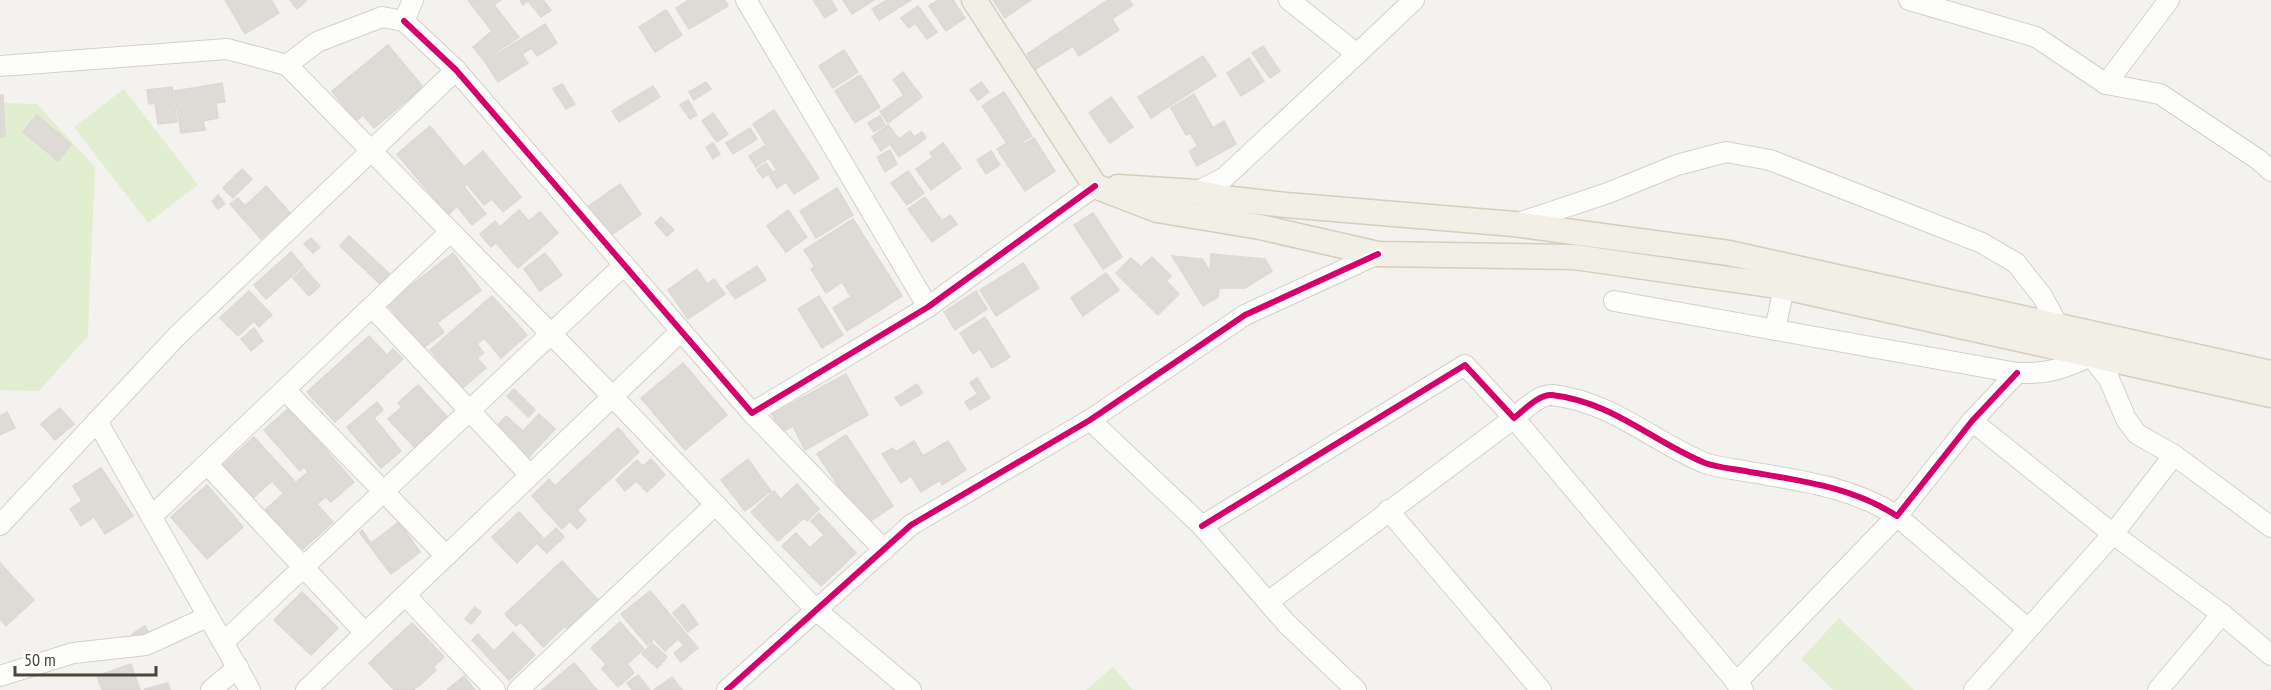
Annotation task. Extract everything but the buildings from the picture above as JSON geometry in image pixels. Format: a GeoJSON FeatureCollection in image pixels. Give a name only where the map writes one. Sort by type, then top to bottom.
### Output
{"type":"FeatureCollection","features":[{"type":"Feature","properties":{"kind":"main road"},"geometry":{"type":"LineString","coordinates":[[974,0],[1095,186],[1157,210],[1260,227],[1378,254],[1574,257],[1784,286],[2271,395]]}},
{"type":"Feature","properties":{"kind":"main road"},"geometry":{"type":"LineString","coordinates":[[1095,186],[1196,192],[1223,198],[1286,205],[1514,224],[1729,254],[2271,373]]}},
{"type":"Feature","properties":{"kind":"street"},"geometry":{"type":"LineString","coordinates":[[404,21],[413,0]]}},
{"type":"Feature","properties":{"kind":"street"},"geometry":{"type":"LineString","coordinates":[[746,0],[928,307]]}},
{"type":"Feature","properties":{"kind":"street"},"geometry":{"type":"LineString","coordinates":[[1289,0],[1357,54]]}},
{"type":"Feature","properties":{"kind":"street"},"geometry":{"type":"LineString","coordinates":[[1196,192],[1224,178],[1414,0]]}},
{"type":"Feature","properties":{"kind":"street"},"geometry":{"type":"LineString","coordinates":[[1910,0],[2036,37],[2106,84],[2160,94],[2259,160],[2271,171]]}},
{"type":"Feature","properties":{"kind":"street"},"geometry":{"type":"LineString","coordinates":[[2106,84],[2169,0]]}},
{"type":"Feature","properties":{"kind":"street"},"geometry":{"type":"LineString","coordinates":[[287,65],[317,42],[382,17],[404,21],[456,70],[752,413],[884,550]]}},
{"type":"Feature","properties":{"kind":"street"},"geometry":{"type":"LineString","coordinates":[[0,66],[227,50],[287,65],[613,397],[816,610],[911,690]]}},
{"type":"Feature","properties":{"kind":"street"},"geometry":{"type":"LineString","coordinates":[[0,525],[176,337],[456,70]]}},
{"type":"Feature","properties":{"kind":"street"},"geometry":{"type":"LineString","coordinates":[[1514,224],[1608,193],[1677,165],[1726,152],[1770,160],[1982,243],[2016,263],[2042,296],[2059,327]]}},
{"type":"Feature","properties":{"kind":"street"},"geometry":{"type":"LineString","coordinates":[[752,413],[928,307],[1095,186]]}},
{"type":"Feature","properties":{"kind":"street"},"geometry":{"type":"LineString","coordinates":[[152,517],[450,232]]}},
{"type":"Feature","properties":{"kind":"street"},"geometry":{"type":"LineString","coordinates":[[727,690],[911,525],[1090,420],[1245,315],[1378,254]]}},
{"type":"Feature","properties":{"kind":"street"},"geometry":{"type":"LineString","coordinates":[[224,642],[624,265]]}},
{"type":"Feature","properties":{"kind":"street"},"geometry":{"type":"LineString","coordinates":[[1775,330],[1784,286]]}},
{"type":"Feature","properties":{"kind":"street"},"geometry":{"type":"LineString","coordinates":[[1614,301],[2017,373],[2043,374],[2066,368],[2091,356],[2109,379],[2126,419],[2138,434],[2174,455],[2271,527]]}},
{"type":"Feature","properties":{"kind":"street"},"geometry":{"type":"LineString","coordinates":[[372,307],[530,476]]}},
{"type":"Feature","properties":{"kind":"street"},"geometry":{"type":"LineString","coordinates":[[306,690],[681,331]]}},
{"type":"Feature","properties":{"kind":"street"},"geometry":{"type":"LineString","coordinates":[[1202,526],[1466,365],[1514,418],[1740,687],[1897,516],[1972,422],[2017,373]]}},
{"type":"Feature","properties":{"kind":"street"},"geometry":{"type":"LineString","coordinates":[[285,390],[446,556]]}},
{"type":"Feature","properties":{"kind":"street"},"geometry":{"type":"LineString","coordinates":[[1268,602],[1532,403],[1549,394],[1569,398],[1617,414],[1706,464],[1826,485],[1877,504],[1897,516],[2027,628]]}},
{"type":"Feature","properties":{"kind":"street"},"geometry":{"type":"LineString","coordinates":[[1090,420],[1202,526],[1268,602],[1356,690]]}},
{"type":"Feature","properties":{"kind":"street"},"geometry":{"type":"LineString","coordinates":[[98,421],[250,690]]}},
{"type":"Feature","properties":{"kind":"street"},"geometry":{"type":"LineString","coordinates":[[1972,422],[2113,534],[2222,614],[2271,655]]}},
{"type":"Feature","properties":{"kind":"street"},"geometry":{"type":"LineString","coordinates":[[1974,690],[2113,534],[2174,455]]}},
{"type":"Feature","properties":{"kind":"street"},"geometry":{"type":"LineString","coordinates":[[207,464],[365,633]]}},
{"type":"Feature","properties":{"kind":"street"},"geometry":{"type":"LineString","coordinates":[[518,690],[715,505]]}},
{"type":"Feature","properties":{"kind":"street"},"geometry":{"type":"LineString","coordinates":[[1388,510],[1541,690]]}},
{"type":"Feature","properties":{"kind":"street"},"geometry":{"type":"LineString","coordinates":[[405,595],[495,690]]}},
{"type":"Feature","properties":{"kind":"street"},"geometry":{"type":"LineString","coordinates":[[2158,690],[2222,614]]}},
{"type":"Feature","properties":{"kind":"street"},"geometry":{"type":"LineString","coordinates":[[0,676],[73,654],[146,645],[207,617]]}},
{"type":"Feature","properties":{"kind":"street"},"geometry":{"type":"LineString","coordinates":[[211,690],[238,667]]}},
{"type":"Feature","properties":{"kind":"green space"},"geometry":{"type":"Polygon","coordinates":[[[124,89],[198,185],[148,223],[74,127],[124,89]]]}},
{"type":"Feature","properties":{"kind":"green space"},"geometry":{"type":"Polygon","coordinates":[[[0,103],[37,104],[95,167],[88,336],[39,391],[0,390],[0,103]]]}},
{"type":"Feature","properties":{"kind":"green space"},"geometry":{"type":"Polygon","coordinates":[[[1839,618],[1914,690],[1833,690],[1801,659],[1839,618]]]}},
{"type":"Feature","properties":{"kind":"green space"},"geometry":{"type":"Polygon","coordinates":[[[1113,667],[1133,690],[1086,690],[1113,667]]]}},
{"type":"Feature","properties":{"kind":"cycle path"},"geometry":{"type":"LineString","coordinates":[[404,21],[456,70],[752,413],[928,307],[1095,186]]}},
{"type":"Feature","properties":{"kind":"cycle path"},"geometry":{"type":"LineString","coordinates":[[727,690],[911,525],[1090,420],[1245,315],[1378,254]]}},
{"type":"Feature","properties":{"kind":"cycle path"},"geometry":{"type":"LineString","coordinates":[[1202,526],[1465,365],[1514,418],[1532,403],[1547,395],[1574,399],[1614,414],[1705,463],[1826,487],[1862,498],[1897,516],[1972,421],[2017,373]]}}]}
